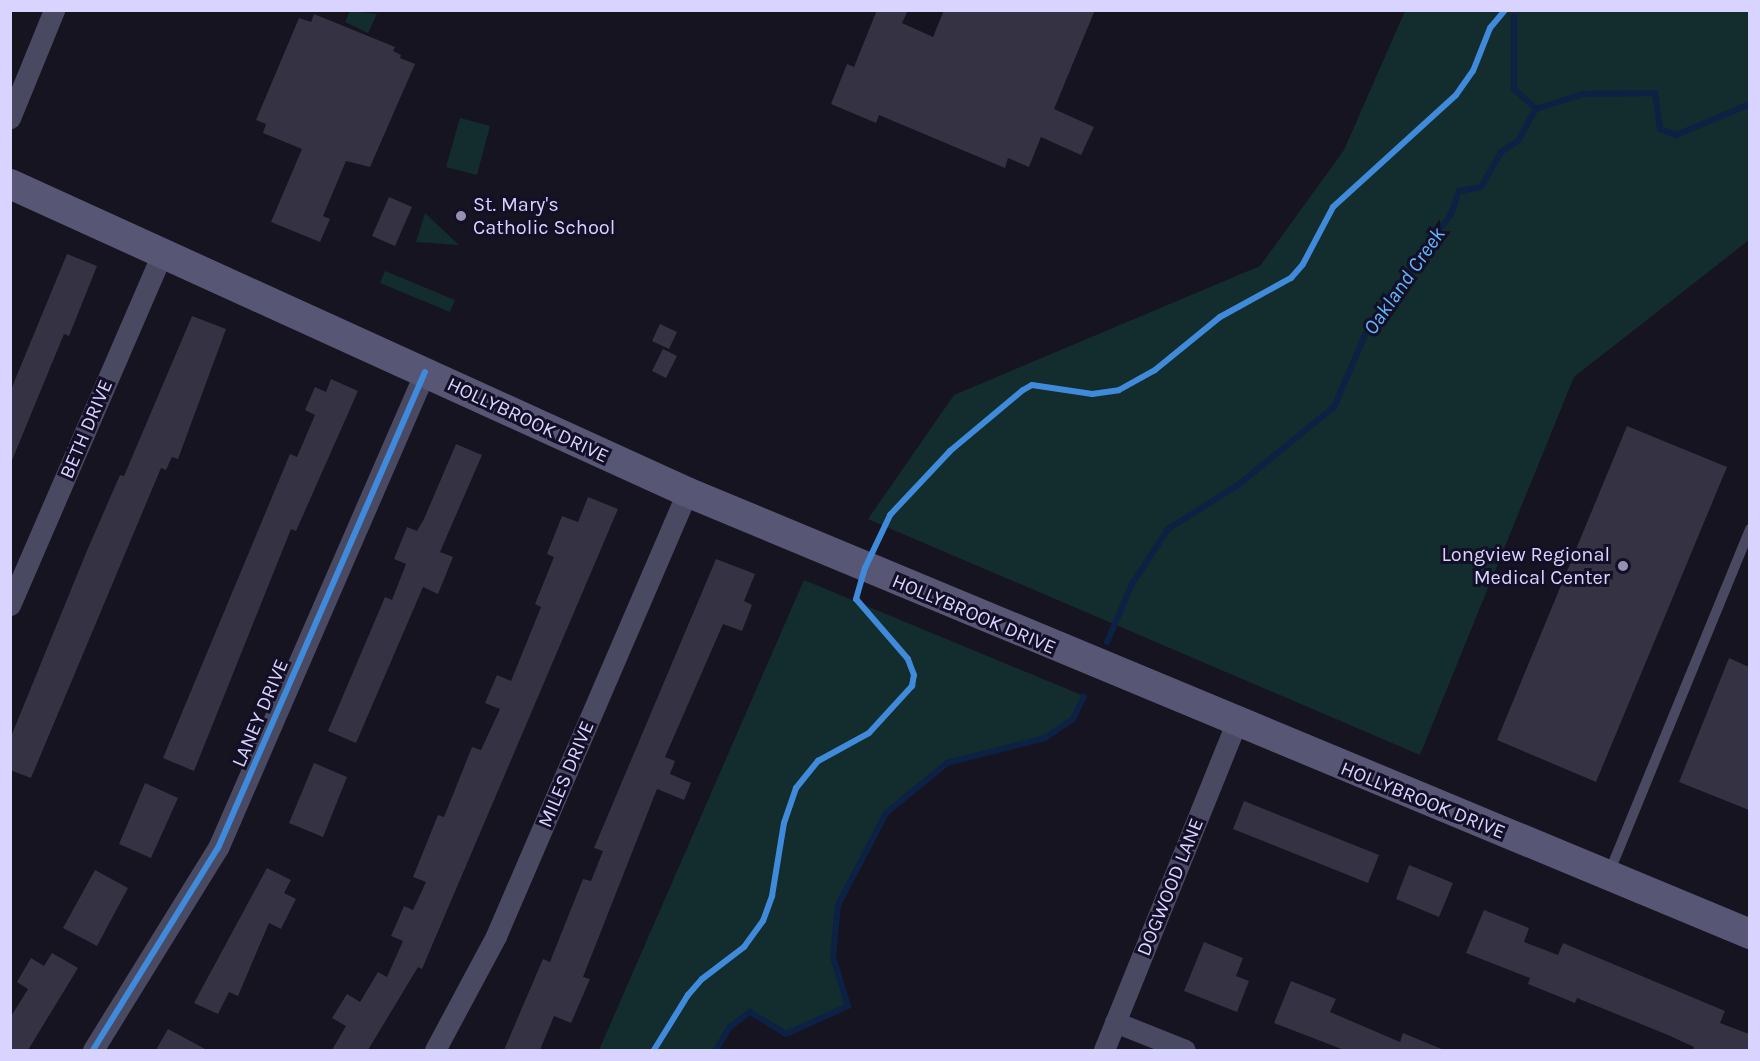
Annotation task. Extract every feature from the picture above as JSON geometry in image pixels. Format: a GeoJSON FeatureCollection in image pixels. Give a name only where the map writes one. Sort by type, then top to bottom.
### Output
{"type":"FeatureCollection","features":[{"type":"Feature","properties":{"kind":"main road","name":"HOLLYBROOK DRIVE"},"geometry":{"type":"LineString","coordinates":[[10,184],[687,492],[1236,723],[1749,934]]}},
{"type":"Feature","properties":{"kind":"street"},"geometry":{"type":"LineString","coordinates":[[10,118],[54,10]]}},
{"type":"Feature","properties":{"kind":"street","name":"BETH DRIVE"},"geometry":{"type":"LineString","coordinates":[[10,605],[162,253]]}},
{"type":"Feature","properties":{"kind":"street","name":"LANEY DRIVE"},"geometry":{"type":"LineString","coordinates":[[93,1050],[218,848],[425,372]]}},
{"type":"Feature","properties":{"kind":"street","name":"MILES DRIVE"},"geometry":{"type":"LineString","coordinates":[[435,1050],[496,936],[687,492]]}},
{"type":"Feature","properties":{"kind":"street","name":"DOGWOOD LANE"},"geometry":{"type":"LineString","coordinates":[[1104,1050],[1236,723]]}},
{"type":"Feature","properties":{"kind":"street"},"geometry":{"type":"LineString","coordinates":[[1115,1022],[1185,1050]]}},
{"type":"Feature","properties":{"kind":"lane"},"geometry":{"type":"LineString","coordinates":[[1608,876],[1749,529]]}},
{"type":"Feature","properties":{"kind":"green space"},"geometry":{"type":"Polygon","coordinates":[[[350,11],[377,14],[368,33],[345,22],[350,11]]]}},
{"type":"Feature","properties":{"kind":"green space"},"geometry":{"type":"Polygon","coordinates":[[[1405,11],[1750,11],[1749,240],[1574,377],[1420,755],[868,519],[954,395],[1260,266],[1344,150],[1405,11]]]}},
{"type":"Feature","properties":{"kind":"green space"},"geometry":{"type":"Polygon","coordinates":[[[460,118],[490,126],[477,175],[446,167],[460,118]]]}},
{"type":"Feature","properties":{"kind":"green space"},"geometry":{"type":"Polygon","coordinates":[[[425,213],[459,245],[416,242],[425,213]]]}},
{"type":"Feature","properties":{"kind":"green space"},"geometry":{"type":"Polygon","coordinates":[[[385,271],[455,300],[450,312],[380,283],[385,271]]]}},
{"type":"Feature","properties":{"kind":"green space"},"geometry":{"type":"Polygon","coordinates":[[[804,580],[1084,696],[1073,719],[1045,738],[947,763],[886,813],[838,905],[833,957],[848,1006],[786,1034],[750,1012],[730,1027],[716,1050],[599,1050],[804,580]]]}},
{"type":"Feature","properties":{"kind":"building"},"geometry":{"type":"Polygon","coordinates":[[[877,10],[908,10],[902,23],[933,37],[944,10],[1095,10],[1054,109],[1094,127],[1081,155],[1041,137],[1029,167],[1008,158],[1005,168],[879,115],[876,123],[831,104],[847,64],[854,67],[877,10]]]}},
{"type":"Feature","properties":{"kind":"building"},"geometry":{"type":"Polygon","coordinates":[[[314,14],[395,47],[393,51],[401,55],[400,58],[415,64],[370,167],[346,161],[323,216],[330,219],[320,242],[271,222],[302,149],[263,133],[266,124],[256,120],[299,18],[311,22],[314,14]]]}},
{"type":"Feature","properties":{"kind":"building"},"geometry":{"type":"Polygon","coordinates":[[[389,197],[412,207],[395,246],[372,236],[389,197]]]}},
{"type":"Feature","properties":{"kind":"building"},"geometry":{"type":"Polygon","coordinates":[[[67,254],[97,266],[69,336],[64,334],[10,465],[10,392],[67,254]]]}},
{"type":"Feature","properties":{"kind":"building"},"geometry":{"type":"Polygon","coordinates":[[[192,316],[226,329],[178,459],[172,457],[166,470],[161,468],[31,778],[10,770],[10,739],[86,553],[120,475],[124,476],[192,316]]]}},
{"type":"Feature","properties":{"kind":"building"},"geometry":{"type":"Polygon","coordinates":[[[660,324],[677,332],[669,349],[652,341],[660,324]]]}},
{"type":"Feature","properties":{"kind":"building"},"geometry":{"type":"Polygon","coordinates":[[[663,349],[677,356],[666,378],[652,371],[663,349]]]}},
{"type":"Feature","properties":{"kind":"building"},"geometry":{"type":"Polygon","coordinates":[[[331,379],[358,391],[296,531],[291,529],[194,771],[163,758],[290,454],[297,457],[315,415],[305,410],[315,387],[326,392],[331,379]]]}},
{"type":"Feature","properties":{"kind":"building"},"geometry":{"type":"Polygon","coordinates":[[[1627,426],[1727,467],[1596,782],[1497,740],[1627,426]]]}},
{"type":"Feature","properties":{"kind":"building"},"geometry":{"type":"Polygon","coordinates":[[[456,444],[482,455],[440,552],[453,557],[438,594],[423,587],[356,743],[328,731],[385,597],[392,600],[406,564],[394,559],[407,527],[417,531],[456,444]]]}},
{"type":"Feature","properties":{"kind":"building"},"geometry":{"type":"Polygon","coordinates":[[[588,497],[618,509],[422,969],[418,967],[368,1050],[332,1050],[346,1026],[332,1018],[347,994],[360,1002],[378,972],[387,977],[403,941],[391,936],[404,906],[413,910],[426,882],[413,877],[438,815],[444,817],[472,747],[481,750],[500,709],[485,703],[497,675],[511,681],[541,607],[535,604],[554,557],[547,554],[562,516],[578,522],[588,497]]]}},
{"type":"Feature","properties":{"kind":"building"},"geometry":{"type":"Polygon","coordinates":[[[716,559],[755,574],[744,601],[752,605],[742,631],[723,624],[665,757],[675,761],[670,774],[691,783],[684,800],[657,789],[583,977],[590,979],[571,1023],[554,1016],[540,1050],[504,1050],[543,959],[550,962],[583,879],[591,881],[603,851],[594,848],[716,559]]]}},
{"type":"Feature","properties":{"kind":"building"},"geometry":{"type":"Polygon","coordinates":[[[1729,658],[1749,667],[1749,810],[1679,782],[1729,658]]]}},
{"type":"Feature","properties":{"kind":"building"},"geometry":{"type":"Polygon","coordinates":[[[314,763],[347,777],[323,837],[289,823],[314,763]]]}},
{"type":"Feature","properties":{"kind":"building"},"geometry":{"type":"Polygon","coordinates":[[[145,783],[178,798],[151,858],[119,844],[145,783]]]}},
{"type":"Feature","properties":{"kind":"building"},"geometry":{"type":"Polygon","coordinates":[[[1244,801],[1379,855],[1368,883],[1233,829],[1244,801]]]}},
{"type":"Feature","properties":{"kind":"building"},"geometry":{"type":"Polygon","coordinates":[[[1409,865],[1453,883],[1439,917],[1396,899],[1409,865]]]}},
{"type":"Feature","properties":{"kind":"building"},"geometry":{"type":"Polygon","coordinates":[[[267,868],[291,880],[284,893],[296,899],[281,929],[269,923],[238,996],[229,992],[218,1014],[194,1003],[267,868]]]}},
{"type":"Feature","properties":{"kind":"building"},"geometry":{"type":"Polygon","coordinates":[[[95,870],[128,888],[97,946],[63,928],[95,870]]]}},
{"type":"Feature","properties":{"kind":"building"},"geometry":{"type":"Polygon","coordinates":[[[1484,910],[1529,928],[1524,942],[1558,955],[1563,943],[1725,1011],[1720,1023],[1749,1034],[1749,1050],[1693,1050],[1694,1047],[1668,1035],[1577,998],[1575,1003],[1528,984],[1530,978],[1466,953],[1484,910]]]}},
{"type":"Feature","properties":{"kind":"building"},"geometry":{"type":"Polygon","coordinates":[[[1204,942],[1243,958],[1236,976],[1249,981],[1237,1012],[1184,991],[1204,942]]]}},
{"type":"Feature","properties":{"kind":"building"},"geometry":{"type":"Polygon","coordinates":[[[52,953],[78,968],[28,1050],[10,1050],[10,1018],[28,989],[17,982],[31,958],[44,966],[52,953]]]}},
{"type":"Feature","properties":{"kind":"building"},"geometry":{"type":"Polygon","coordinates":[[[1291,981],[1336,999],[1330,1012],[1400,1042],[1403,1033],[1444,1050],[1344,1050],[1274,1023],[1291,981]]]}},
{"type":"Feature","properties":{"kind":"building"},"geometry":{"type":"Polygon","coordinates":[[[168,1029],[207,1050],[156,1050],[168,1029]]]}},
{"type":"Feature","properties":{"kind":"waterway"},"geometry":{"type":"LineString","coordinates":[[1514,16],[1514,89],[1536,109]]}},
{"type":"Feature","properties":{"kind":"waterway","name":"Oakland Creek"},"geometry":{"type":"LineString","coordinates":[[1107,642],[1132,584],[1168,529],[1238,485],[1334,407],[1368,328],[1451,214],[1459,191],[1481,187],[1501,152],[1518,141],[1536,109],[1583,94],[1655,93],[1660,129],[1676,135],[1750,104]]}},
{"type":"Feature","properties":{"kind":"waterway","name":"Oakland Creek"},"geometry":{"type":"LineString","coordinates":[[716,1050],[730,1027],[750,1012],[786,1034],[848,1006],[833,957],[838,905],[886,813],[947,763],[1045,738],[1073,719],[1084,696]]}},
{"type":"Feature","properties":{"kind":"cycle path"},"geometry":{"type":"LineString","coordinates":[[654,1050],[688,995],[702,979],[744,947],[763,921],[772,896],[784,823],[796,788],[818,761],[869,733],[912,686],[914,675],[908,659],[856,599],[865,568],[890,515],[950,451],[1023,390],[1032,385],[1092,394],[1119,390],[1155,370],[1220,317],[1291,278],[1303,264],[1333,207],[1456,95],[1473,71],[1490,28],[1505,10]]}},
{"type":"Feature","properties":{"kind":"cycle path"},"geometry":{"type":"LineString","coordinates":[[93,1050],[218,848],[425,372]]}},
{"type":"Feature","properties":{"kind":"place","name":"St. Mary's Catholic School"},"geometry":{"type":"Point","coordinates":[461,216]}},
{"type":"Feature","properties":{"kind":"place","name":"Longview Regional Medical Center"},"geometry":{"type":"Point","coordinates":[1623,566]}}]}
